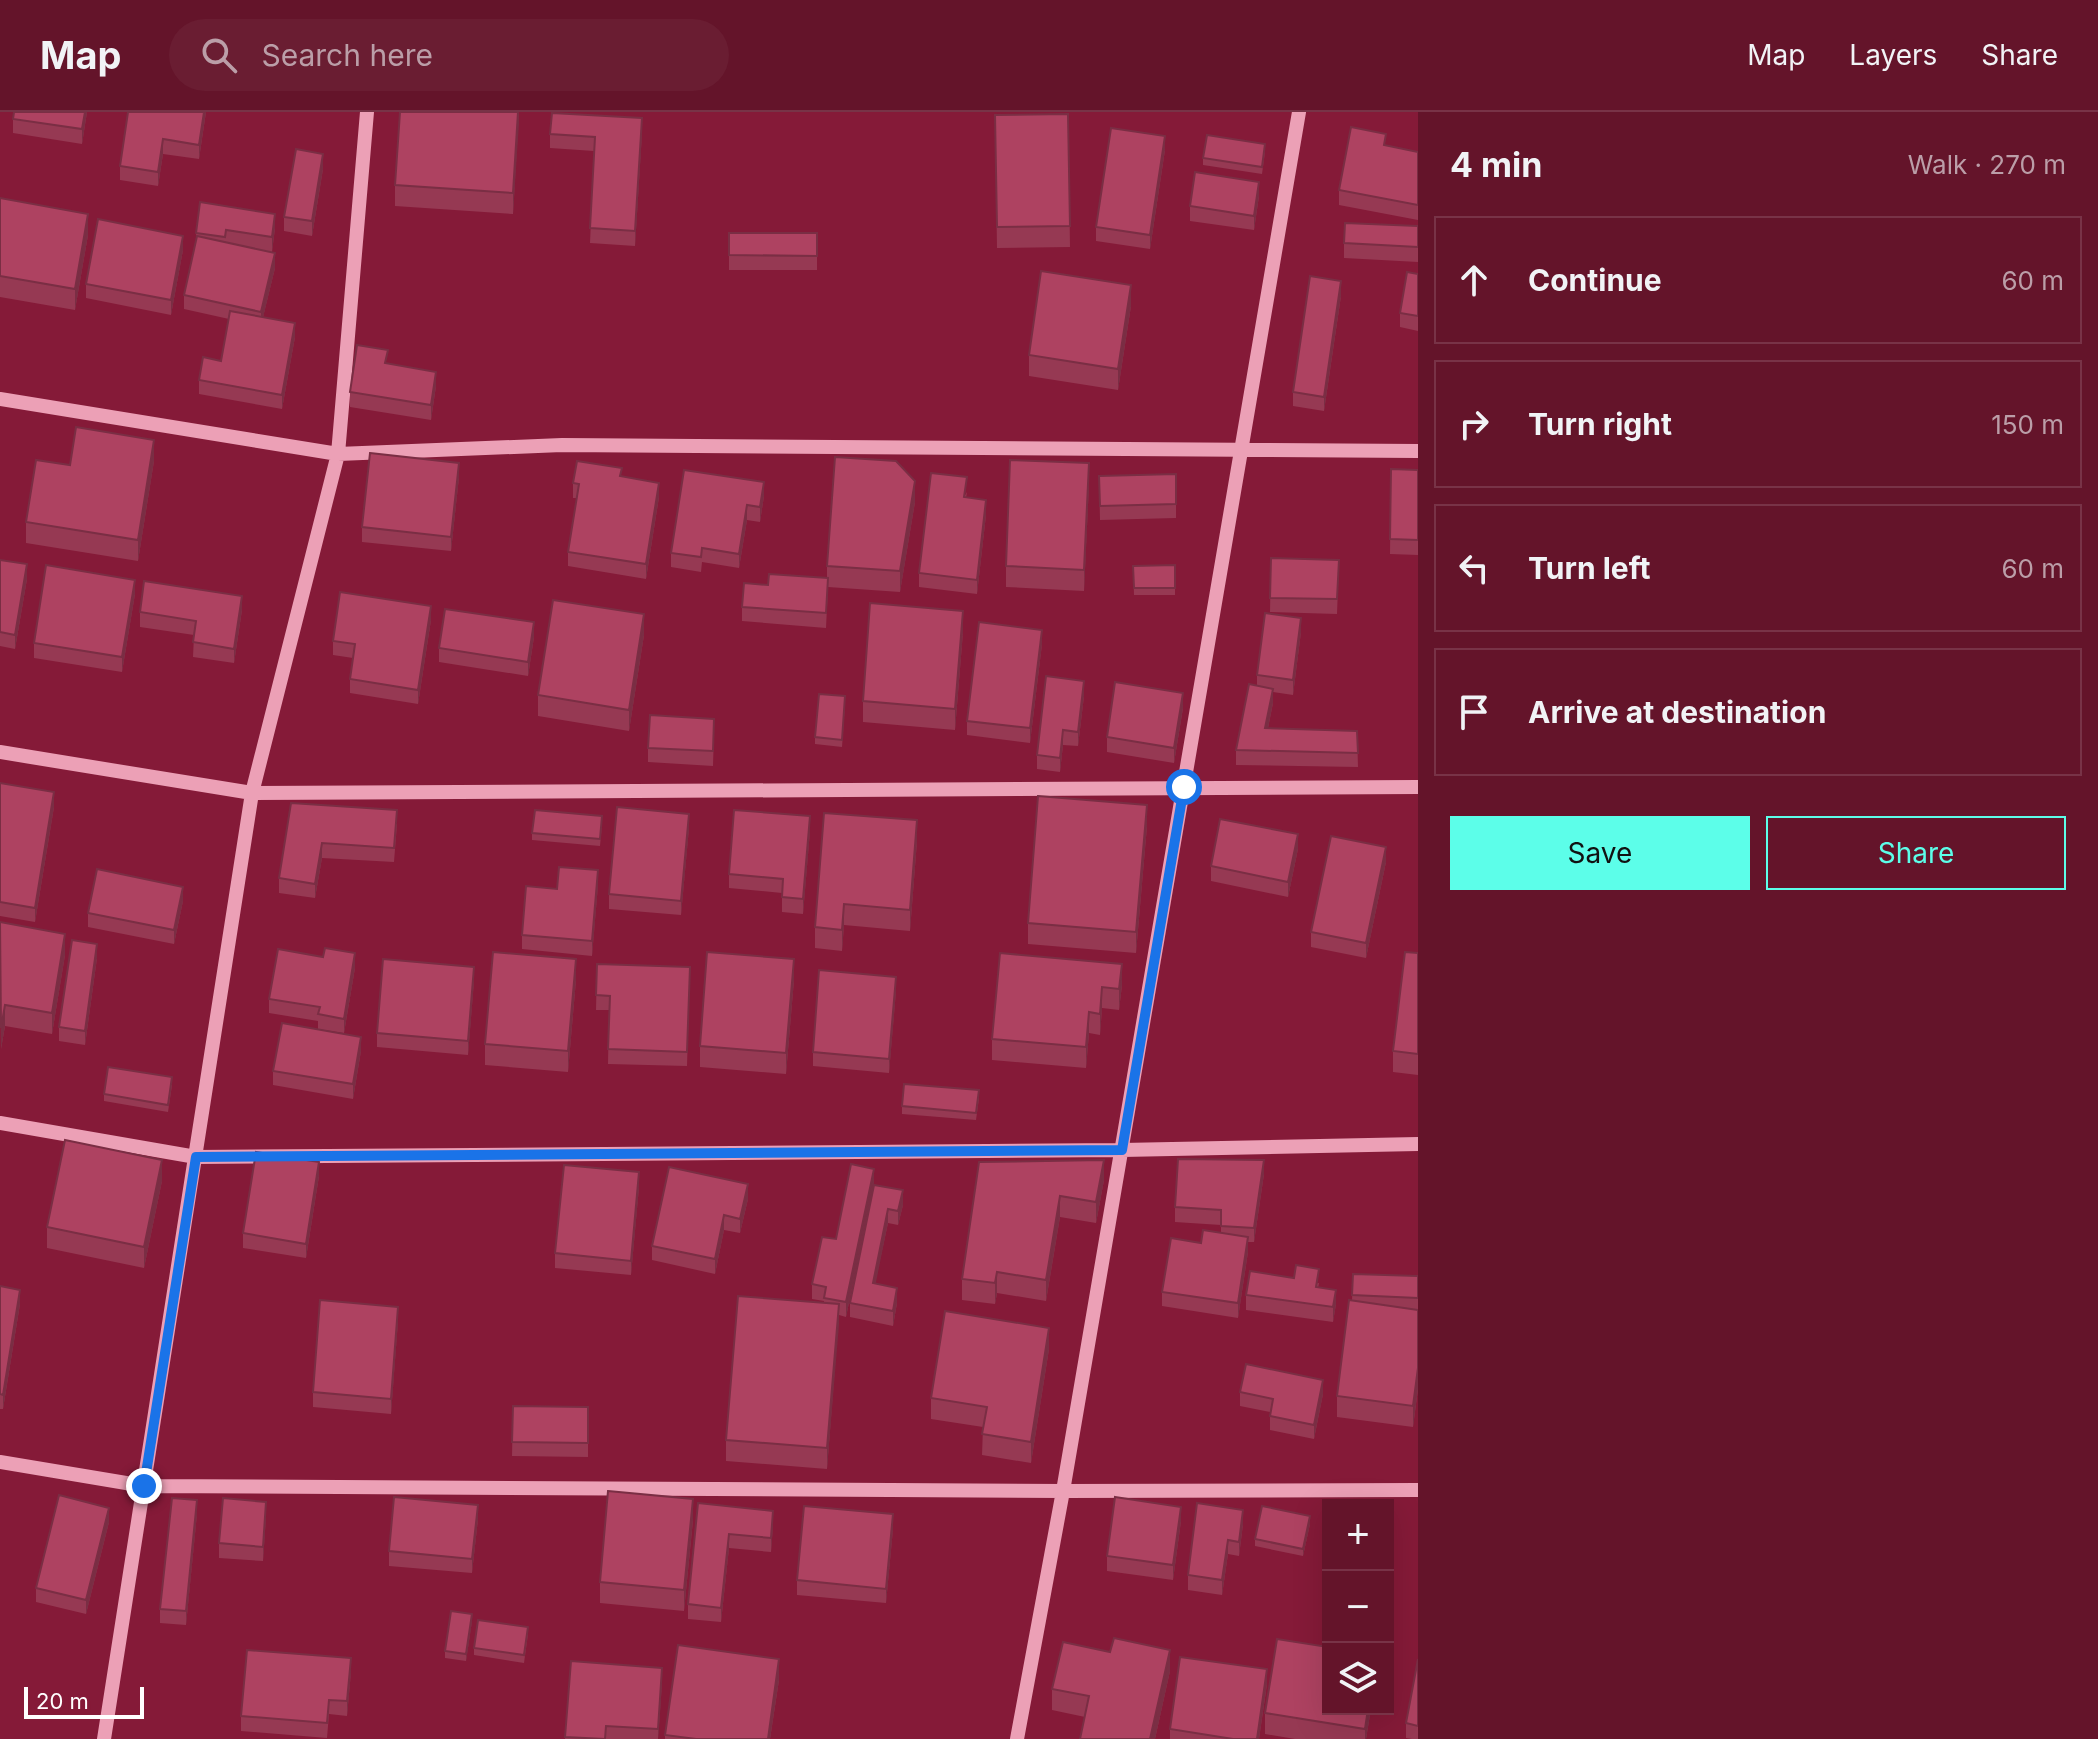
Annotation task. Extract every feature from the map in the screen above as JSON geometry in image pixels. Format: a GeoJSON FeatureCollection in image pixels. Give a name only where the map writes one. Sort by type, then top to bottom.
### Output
{"type":"FeatureCollection","features":[{"type":"Feature","properties":{"kind":"street"},"geometry":{"type":"LineString","coordinates":[[104,1739],[252,793],[338,454],[367,112]]}},
{"type":"Feature","properties":{"kind":"street"},"geometry":{"type":"LineString","coordinates":[[1017,1739],[1063,1491],[1299,112]]}},
{"type":"Feature","properties":{"kind":"street"},"geometry":{"type":"LineString","coordinates":[[0,399],[338,454],[562,445],[1418,451]]}},
{"type":"Feature","properties":{"kind":"street"},"geometry":{"type":"LineString","coordinates":[[0,752],[252,793],[1418,787]]}},
{"type":"Feature","properties":{"kind":"street"},"geometry":{"type":"LineString","coordinates":[[0,1123],[196,1157],[1122,1150],[1418,1144]]}},
{"type":"Feature","properties":{"kind":"street"},"geometry":{"type":"LineString","coordinates":[[0,1462],[144,1486],[1418,1490]]}},
{"type":"Feature","properties":{"kind":"building"},"geometry":{"type":"Polygon","coordinates":[[[14,112],[85,112],[82,129],[13,119],[14,112]]]}},
{"type":"Feature","properties":{"kind":"building"},"geometry":{"type":"Polygon","coordinates":[[[128,112],[204,112],[199,145],[163,139],[158,172],[120,166],[128,112]]]}},
{"type":"Feature","properties":{"kind":"building"},"geometry":{"type":"Polygon","coordinates":[[[400,112],[518,112],[513,193],[395,185],[400,112]]]}},
{"type":"Feature","properties":{"kind":"building"},"geometry":{"type":"Polygon","coordinates":[[[552,113],[642,118],[635,231],[590,228],[595,137],[550,134],[552,113]]]}},
{"type":"Feature","properties":{"kind":"building"},"geometry":{"type":"Polygon","coordinates":[[[1068,114],[1070,226],[997,227],[995,115],[1068,114]]]}},
{"type":"Feature","properties":{"kind":"building"},"geometry":{"type":"Polygon","coordinates":[[[1351,127],[1386,134],[1384,145],[1418,152],[1418,205],[1339,190],[1351,127]]]}},
{"type":"Feature","properties":{"kind":"building"},"geometry":{"type":"Polygon","coordinates":[[[1111,128],[1165,136],[1150,235],[1096,227],[1111,128]]]}},
{"type":"Feature","properties":{"kind":"building"},"geometry":{"type":"Polygon","coordinates":[[[1207,135],[1265,144],[1262,167],[1203,158],[1207,135]]]}},
{"type":"Feature","properties":{"kind":"building"},"geometry":{"type":"Polygon","coordinates":[[[296,149],[323,154],[312,221],[284,217],[296,149]]]}},
{"type":"Feature","properties":{"kind":"building"},"geometry":{"type":"Polygon","coordinates":[[[1195,172],[1259,182],[1254,216],[1190,206],[1195,172]]]}},
{"type":"Feature","properties":{"kind":"building"},"geometry":{"type":"Polygon","coordinates":[[[0,198],[88,214],[75,289],[0,276],[0,198]]]}},
{"type":"Feature","properties":{"kind":"building"},"geometry":{"type":"Polygon","coordinates":[[[200,202],[275,214],[272,237],[226,230],[225,237],[196,233],[200,202]]]}},
{"type":"Feature","properties":{"kind":"building"},"geometry":{"type":"Polygon","coordinates":[[[98,219],[183,236],[171,300],[86,284],[98,219]]]}},
{"type":"Feature","properties":{"kind":"building"},"geometry":{"type":"Polygon","coordinates":[[[1345,223],[1418,226],[1418,247],[1344,243],[1345,223]]]}},
{"type":"Feature","properties":{"kind":"building"},"geometry":{"type":"Polygon","coordinates":[[[729,233],[817,233],[817,256],[729,255],[729,233]]]}},
{"type":"Feature","properties":{"kind":"building"},"geometry":{"type":"Polygon","coordinates":[[[197,236],[275,253],[261,312],[184,295],[197,236]]]}},
{"type":"Feature","properties":{"kind":"building"},"geometry":{"type":"Polygon","coordinates":[[[1041,271],[1131,285],[1118,369],[1029,355],[1041,271]]]}},
{"type":"Feature","properties":{"kind":"building"},"geometry":{"type":"Polygon","coordinates":[[[1407,272],[1418,274],[1418,316],[1400,313],[1407,272]]]}},
{"type":"Feature","properties":{"kind":"building"},"geometry":{"type":"Polygon","coordinates":[[[1310,276],[1341,281],[1324,397],[1293,392],[1310,276]]]}},
{"type":"Feature","properties":{"kind":"building"},"geometry":{"type":"Polygon","coordinates":[[[230,311],[295,323],[282,395],[199,380],[203,357],[221,361],[230,311]]]}},
{"type":"Feature","properties":{"kind":"building"},"geometry":{"type":"Polygon","coordinates":[[[357,345],[388,350],[385,363],[436,372],[431,405],[350,392],[357,345]]]}},
{"type":"Feature","properties":{"kind":"building"},"geometry":{"type":"Polygon","coordinates":[[[76,427],[154,440],[138,540],[26,522],[36,460],[70,465],[76,427]]]}},
{"type":"Feature","properties":{"kind":"building"},"geometry":{"type":"Polygon","coordinates":[[[370,453],[459,463],[451,537],[362,527],[370,453]]]}},
{"type":"Feature","properties":{"kind":"building"},"geometry":{"type":"Polygon","coordinates":[[[835,457],[896,461],[915,481],[900,571],[827,566],[835,457]]]}},
{"type":"Feature","properties":{"kind":"building"},"geometry":{"type":"Polygon","coordinates":[[[1010,460],[1089,463],[1084,570],[1006,566],[1010,460]]]}},
{"type":"Feature","properties":{"kind":"building"},"geometry":{"type":"Polygon","coordinates":[[[577,461],[622,468],[620,476],[659,483],[646,564],[568,552],[579,484],[573,483],[577,461]]]}},
{"type":"Feature","properties":{"kind":"building"},"geometry":{"type":"Polygon","coordinates":[[[1391,469],[1418,470],[1418,540],[1390,539],[1391,469]]]}},
{"type":"Feature","properties":{"kind":"building"},"geometry":{"type":"Polygon","coordinates":[[[684,470],[764,482],[760,507],[747,505],[739,554],[702,548],[701,557],[671,553],[684,470]]]}},
{"type":"Feature","properties":{"kind":"building"},"geometry":{"type":"Polygon","coordinates":[[[931,473],[967,477],[964,497],[986,500],[977,580],[919,573],[931,473]]]}},
{"type":"Feature","properties":{"kind":"building"},"geometry":{"type":"Polygon","coordinates":[[[1176,474],[1176,504],[1100,506],[1099,476],[1176,474]]]}},
{"type":"Feature","properties":{"kind":"building"},"geometry":{"type":"Polygon","coordinates":[[[1271,558],[1339,560],[1337,599],[1270,598],[1271,558]]]}},
{"type":"Feature","properties":{"kind":"building"},"geometry":{"type":"Polygon","coordinates":[[[0,560],[27,564],[15,635],[0,632],[0,560]]]}},
{"type":"Feature","properties":{"kind":"building"},"geometry":{"type":"Polygon","coordinates":[[[46,565],[135,580],[122,657],[34,643],[46,565]]]}},
{"type":"Feature","properties":{"kind":"building"},"geometry":{"type":"Polygon","coordinates":[[[1175,565],[1175,588],[1134,588],[1133,566],[1175,565]]]}},
{"type":"Feature","properties":{"kind":"building"},"geometry":{"type":"Polygon","coordinates":[[[769,574],[828,578],[826,613],[742,607],[744,583],[768,585],[769,574]]]}},
{"type":"Feature","properties":{"kind":"building"},"geometry":{"type":"Polygon","coordinates":[[[144,581],[242,596],[234,649],[193,642],[196,621],[140,612],[144,581]]]}},
{"type":"Feature","properties":{"kind":"building"},"geometry":{"type":"Polygon","coordinates":[[[340,592],[431,606],[418,690],[350,679],[355,644],[333,641],[340,592]]]}},
{"type":"Feature","properties":{"kind":"building"},"geometry":{"type":"Polygon","coordinates":[[[553,600],[644,614],[629,710],[538,695],[553,600]]]}},
{"type":"Feature","properties":{"kind":"building"},"geometry":{"type":"Polygon","coordinates":[[[870,603],[963,611],[955,709],[863,701],[870,603]]]}},
{"type":"Feature","properties":{"kind":"building"},"geometry":{"type":"Polygon","coordinates":[[[445,609],[534,622],[528,662],[439,648],[445,609]]]}},
{"type":"Feature","properties":{"kind":"building"},"geometry":{"type":"Polygon","coordinates":[[[1265,613],[1301,618],[1293,680],[1257,675],[1265,613]]]}},
{"type":"Feature","properties":{"kind":"building"},"geometry":{"type":"Polygon","coordinates":[[[979,622],[1042,630],[1030,728],[967,721],[979,622]]]}},
{"type":"Feature","properties":{"kind":"building"},"geometry":{"type":"Polygon","coordinates":[[[1046,676],[1084,681],[1078,732],[1063,730],[1060,758],[1037,755],[1046,676]]]}},
{"type":"Feature","properties":{"kind":"building"},"geometry":{"type":"Polygon","coordinates":[[[1115,682],[1183,693],[1174,748],[1107,737],[1115,682]]]}},
{"type":"Feature","properties":{"kind":"building"},"geometry":{"type":"Polygon","coordinates":[[[1249,684],[1273,689],[1265,728],[1357,731],[1358,753],[1236,750],[1249,684]]]}},
{"type":"Feature","properties":{"kind":"building"},"geometry":{"type":"Polygon","coordinates":[[[819,694],[845,696],[842,740],[815,737],[819,694]]]}},
{"type":"Feature","properties":{"kind":"building"},"geometry":{"type":"Polygon","coordinates":[[[650,715],[714,719],[713,751],[648,748],[650,715]]]}},
{"type":"Feature","properties":{"kind":"building"},"geometry":{"type":"Polygon","coordinates":[[[0,783],[54,792],[35,908],[0,902],[0,783]]]}},
{"type":"Feature","properties":{"kind":"building"},"geometry":{"type":"Polygon","coordinates":[[[1038,796],[1147,805],[1136,932],[1028,923],[1038,796]]]}},
{"type":"Feature","properties":{"kind":"building"},"geometry":{"type":"Polygon","coordinates":[[[291,803],[397,810],[394,848],[322,843],[315,884],[279,878],[291,803]]]}},
{"type":"Feature","properties":{"kind":"building"},"geometry":{"type":"Polygon","coordinates":[[[617,807],[689,814],[681,901],[609,894],[617,807]]]}},
{"type":"Feature","properties":{"kind":"building"},"geometry":{"type":"Polygon","coordinates":[[[535,810],[602,816],[600,839],[532,833],[535,810]]]}},
{"type":"Feature","properties":{"kind":"building"},"geometry":{"type":"Polygon","coordinates":[[[734,810],[810,816],[803,899],[782,897],[783,879],[729,874],[734,810]]]}},
{"type":"Feature","properties":{"kind":"building"},"geometry":{"type":"Polygon","coordinates":[[[824,813],[917,820],[910,910],[844,904],[842,930],[815,927],[824,813]]]}},
{"type":"Feature","properties":{"kind":"building"},"geometry":{"type":"Polygon","coordinates":[[[1220,819],[1298,834],[1288,882],[1211,866],[1220,819]]]}},
{"type":"Feature","properties":{"kind":"building"},"geometry":{"type":"Polygon","coordinates":[[[1331,836],[1386,847],[1366,943],[1311,932],[1331,836]]]}},
{"type":"Feature","properties":{"kind":"building"},"geometry":{"type":"Polygon","coordinates":[[[559,867],[598,870],[592,941],[522,935],[526,886],[557,889],[559,867]]]}},
{"type":"Feature","properties":{"kind":"building"},"geometry":{"type":"Polygon","coordinates":[[[97,869],[183,887],[174,930],[88,913],[97,869]]]}},
{"type":"Feature","properties":{"kind":"building"},"geometry":{"type":"Polygon","coordinates":[[[0,922],[65,934],[52,1013],[5,1005],[1,1028],[0,922]]]}},
{"type":"Feature","properties":{"kind":"building"},"geometry":{"type":"Polygon","coordinates":[[[72,940],[97,944],[85,1031],[59,1027],[72,940]]]}},
{"type":"Feature","properties":{"kind":"building"},"geometry":{"type":"Polygon","coordinates":[[[325,948],[355,953],[344,1019],[318,1014],[320,1007],[269,999],[278,949],[323,957],[325,948]]]}},
{"type":"Feature","properties":{"kind":"building"},"geometry":{"type":"Polygon","coordinates":[[[493,952],[576,959],[568,1051],[485,1044],[493,952]]]}},
{"type":"Feature","properties":{"kind":"building"},"geometry":{"type":"Polygon","coordinates":[[[707,952],[794,959],[786,1053],[700,1046],[707,952]]]}},
{"type":"Feature","properties":{"kind":"building"},"geometry":{"type":"Polygon","coordinates":[[[1405,952],[1418,953],[1418,1054],[1393,1051],[1405,952]]]}},
{"type":"Feature","properties":{"kind":"building"},"geometry":{"type":"Polygon","coordinates":[[[1000,953],[1122,964],[1119,989],[1102,987],[1100,1014],[1089,1012],[1086,1047],[992,1039],[1000,953]]]}},
{"type":"Feature","properties":{"kind":"building"},"geometry":{"type":"Polygon","coordinates":[[[383,959],[474,967],[468,1041],[377,1033],[383,959]]]}},
{"type":"Feature","properties":{"kind":"building"},"geometry":{"type":"Polygon","coordinates":[[[597,964],[690,967],[687,1052],[608,1049],[610,996],[596,995],[597,964]]]}},
{"type":"Feature","properties":{"kind":"building"},"geometry":{"type":"Polygon","coordinates":[[[819,970],[896,977],[889,1059],[813,1052],[819,970]]]}},
{"type":"Feature","properties":{"kind":"building"},"geometry":{"type":"Polygon","coordinates":[[[282,1023],[361,1037],[353,1084],[273,1071],[282,1023]]]}},
{"type":"Feature","properties":{"kind":"building"},"geometry":{"type":"Polygon","coordinates":[[[108,1067],[172,1077],[168,1105],[104,1094],[108,1067]]]}},
{"type":"Feature","properties":{"kind":"building"},"geometry":{"type":"Polygon","coordinates":[[[904,1084],[979,1090],[976,1113],[902,1106],[904,1084]]]}},
{"type":"Feature","properties":{"kind":"building"},"geometry":{"type":"Polygon","coordinates":[[[65,1140],[162,1160],[144,1247],[47,1227],[65,1140]]]}},
{"type":"Feature","properties":{"kind":"building"},"geometry":{"type":"Polygon","coordinates":[[[256,1152],[319,1162],[306,1244],[243,1233],[256,1152]]]}},
{"type":"Feature","properties":{"kind":"building"},"geometry":{"type":"Polygon","coordinates":[[[1178,1159],[1264,1160],[1254,1228],[1221,1226],[1221,1210],[1175,1207],[1178,1159]]]}},
{"type":"Feature","properties":{"kind":"building"},"geometry":{"type":"Polygon","coordinates":[[[1104,1160],[1096,1202],[1060,1196],[1046,1280],[997,1272],[995,1283],[962,1279],[979,1162],[1104,1160]]]}},
{"type":"Feature","properties":{"kind":"building"},"geometry":{"type":"Polygon","coordinates":[[[851,1164],[874,1169],[846,1302],[824,1298],[826,1287],[812,1284],[822,1237],[836,1239],[851,1164]]]}},
{"type":"Feature","properties":{"kind":"building"},"geometry":{"type":"Polygon","coordinates":[[[564,1165],[639,1172],[631,1261],[555,1253],[564,1165]]]}},
{"type":"Feature","properties":{"kind":"building"},"geometry":{"type":"Polygon","coordinates":[[[669,1167],[748,1184],[740,1219],[724,1215],[715,1259],[652,1246],[669,1167]]]}},
{"type":"Feature","properties":{"kind":"building"},"geometry":{"type":"Polygon","coordinates":[[[874,1185],[903,1190],[898,1211],[888,1209],[873,1283],[897,1288],[893,1311],[850,1303],[874,1185]]]}},
{"type":"Feature","properties":{"kind":"building"},"geometry":{"type":"Polygon","coordinates":[[[1203,1230],[1248,1237],[1238,1303],[1162,1292],[1171,1238],[1201,1243],[1203,1230]]]}},
{"type":"Feature","properties":{"kind":"building"},"geometry":{"type":"Polygon","coordinates":[[[1296,1265],[1319,1269],[1316,1287],[1336,1290],[1333,1307],[1246,1295],[1250,1271],[1294,1278],[1296,1265]]]}},
{"type":"Feature","properties":{"kind":"building"},"geometry":{"type":"Polygon","coordinates":[[[1353,1274],[1418,1276],[1418,1298],[1352,1295],[1353,1274]]]}},
{"type":"Feature","properties":{"kind":"building"},"geometry":{"type":"Polygon","coordinates":[[[0,1286],[20,1290],[3,1395],[0,1394],[0,1286]]]}},
{"type":"Feature","properties":{"kind":"building"},"geometry":{"type":"Polygon","coordinates":[[[738,1296],[839,1304],[827,1448],[726,1440],[738,1296]]]}},
{"type":"Feature","properties":{"kind":"building"},"geometry":{"type":"Polygon","coordinates":[[[320,1300],[398,1307],[391,1399],[313,1392],[320,1300]]]}},
{"type":"Feature","properties":{"kind":"building"},"geometry":{"type":"Polygon","coordinates":[[[1349,1300],[1418,1310],[1418,1368],[1413,1406],[1337,1396],[1349,1300]]]}},
{"type":"Feature","properties":{"kind":"building"},"geometry":{"type":"Polygon","coordinates":[[[945,1311],[1049,1328],[1031,1442],[982,1434],[987,1407],[931,1398],[945,1311]]]}},
{"type":"Feature","properties":{"kind":"building"},"geometry":{"type":"Polygon","coordinates":[[[1246,1364],[1323,1380],[1314,1425],[1270,1416],[1273,1399],[1240,1392],[1246,1364]]]}},
{"type":"Feature","properties":{"kind":"building"},"geometry":{"type":"Polygon","coordinates":[[[513,1406],[588,1407],[588,1443],[512,1442],[513,1406]]]}},
{"type":"Feature","properties":{"kind":"building"},"geometry":{"type":"Polygon","coordinates":[[[608,1491],[693,1499],[684,1590],[600,1582],[608,1491]]]}},
{"type":"Feature","properties":{"kind":"building"},"geometry":{"type":"Polygon","coordinates":[[[59,1495],[109,1508],[86,1600],[36,1588],[59,1495]]]}},
{"type":"Feature","properties":{"kind":"building"},"geometry":{"type":"Polygon","coordinates":[[[394,1497],[478,1505],[472,1559],[389,1551],[394,1497]]]}},
{"type":"Feature","properties":{"kind":"building"},"geometry":{"type":"Polygon","coordinates":[[[1115,1497],[1181,1507],[1173,1565],[1107,1556],[1115,1497]]]}},
{"type":"Feature","properties":{"kind":"building"},"geometry":{"type":"Polygon","coordinates":[[[172,1498],[197,1500],[186,1611],[160,1609],[172,1498]]]}},
{"type":"Feature","properties":{"kind":"building"},"geometry":{"type":"Polygon","coordinates":[[[223,1498],[266,1502],[263,1547],[219,1543],[223,1498]]]}},
{"type":"Feature","properties":{"kind":"building"},"geometry":{"type":"Polygon","coordinates":[[[698,1503],[773,1511],[771,1538],[729,1534],[721,1608],[688,1604],[698,1503]]]}},
{"type":"Feature","properties":{"kind":"building"},"geometry":{"type":"Polygon","coordinates":[[[1197,1503],[1243,1510],[1239,1542],[1228,1540],[1222,1580],[1188,1575],[1197,1503]]]}},
{"type":"Feature","properties":{"kind":"building"},"geometry":{"type":"Polygon","coordinates":[[[804,1506],[893,1514],[886,1589],[797,1580],[804,1506]]]}},
{"type":"Feature","properties":{"kind":"building"},"geometry":{"type":"Polygon","coordinates":[[[1262,1506],[1310,1516],[1303,1549],[1255,1539],[1262,1506]]]}},
{"type":"Feature","properties":{"kind":"building"},"geometry":{"type":"Polygon","coordinates":[[[451,1611],[472,1614],[466,1654],[445,1651],[451,1611]]]}},
{"type":"Feature","properties":{"kind":"building"},"geometry":{"type":"Polygon","coordinates":[[[478,1620],[528,1627],[524,1655],[474,1648],[478,1620]]]}},
{"type":"Feature","properties":{"kind":"building"},"geometry":{"type":"Polygon","coordinates":[[[1114,1638],[1170,1650],[1150,1739],[1080,1739],[1089,1696],[1052,1689],[1063,1642],[1110,1652],[1114,1638]]]}},
{"type":"Feature","properties":{"kind":"building"},"geometry":{"type":"Polygon","coordinates":[[[1277,1639],[1322,1646],[1322,1715],[1367,1715],[1365,1729],[1265,1713],[1277,1639]]]}},
{"type":"Feature","properties":{"kind":"building"},"geometry":{"type":"Polygon","coordinates":[[[678,1645],[779,1659],[768,1739],[696,1739],[665,1735],[678,1645]]]}},
{"type":"Feature","properties":{"kind":"building"},"geometry":{"type":"Polygon","coordinates":[[[247,1650],[351,1658],[347,1701],[329,1700],[327,1723],[241,1716],[247,1650]]]}},
{"type":"Feature","properties":{"kind":"building"},"geometry":{"type":"Polygon","coordinates":[[[1180,1657],[1267,1669],[1257,1739],[1233,1739],[1170,1729],[1180,1657]]]}},
{"type":"Feature","properties":{"kind":"building"},"geometry":{"type":"Polygon","coordinates":[[[1418,1659],[1418,1726],[1406,1723],[1418,1659]]]}},
{"type":"Feature","properties":{"kind":"building"},"geometry":{"type":"Polygon","coordinates":[[[571,1661],[662,1668],[658,1729],[606,1726],[605,1739],[565,1737],[571,1661]]]}},
{"type":"Feature","properties":{"kind":"route"},"geometry":{"type":"LineString","coordinates":[[144,1486],[196,1157],[1122,1150],[1184,787]]}}]}
